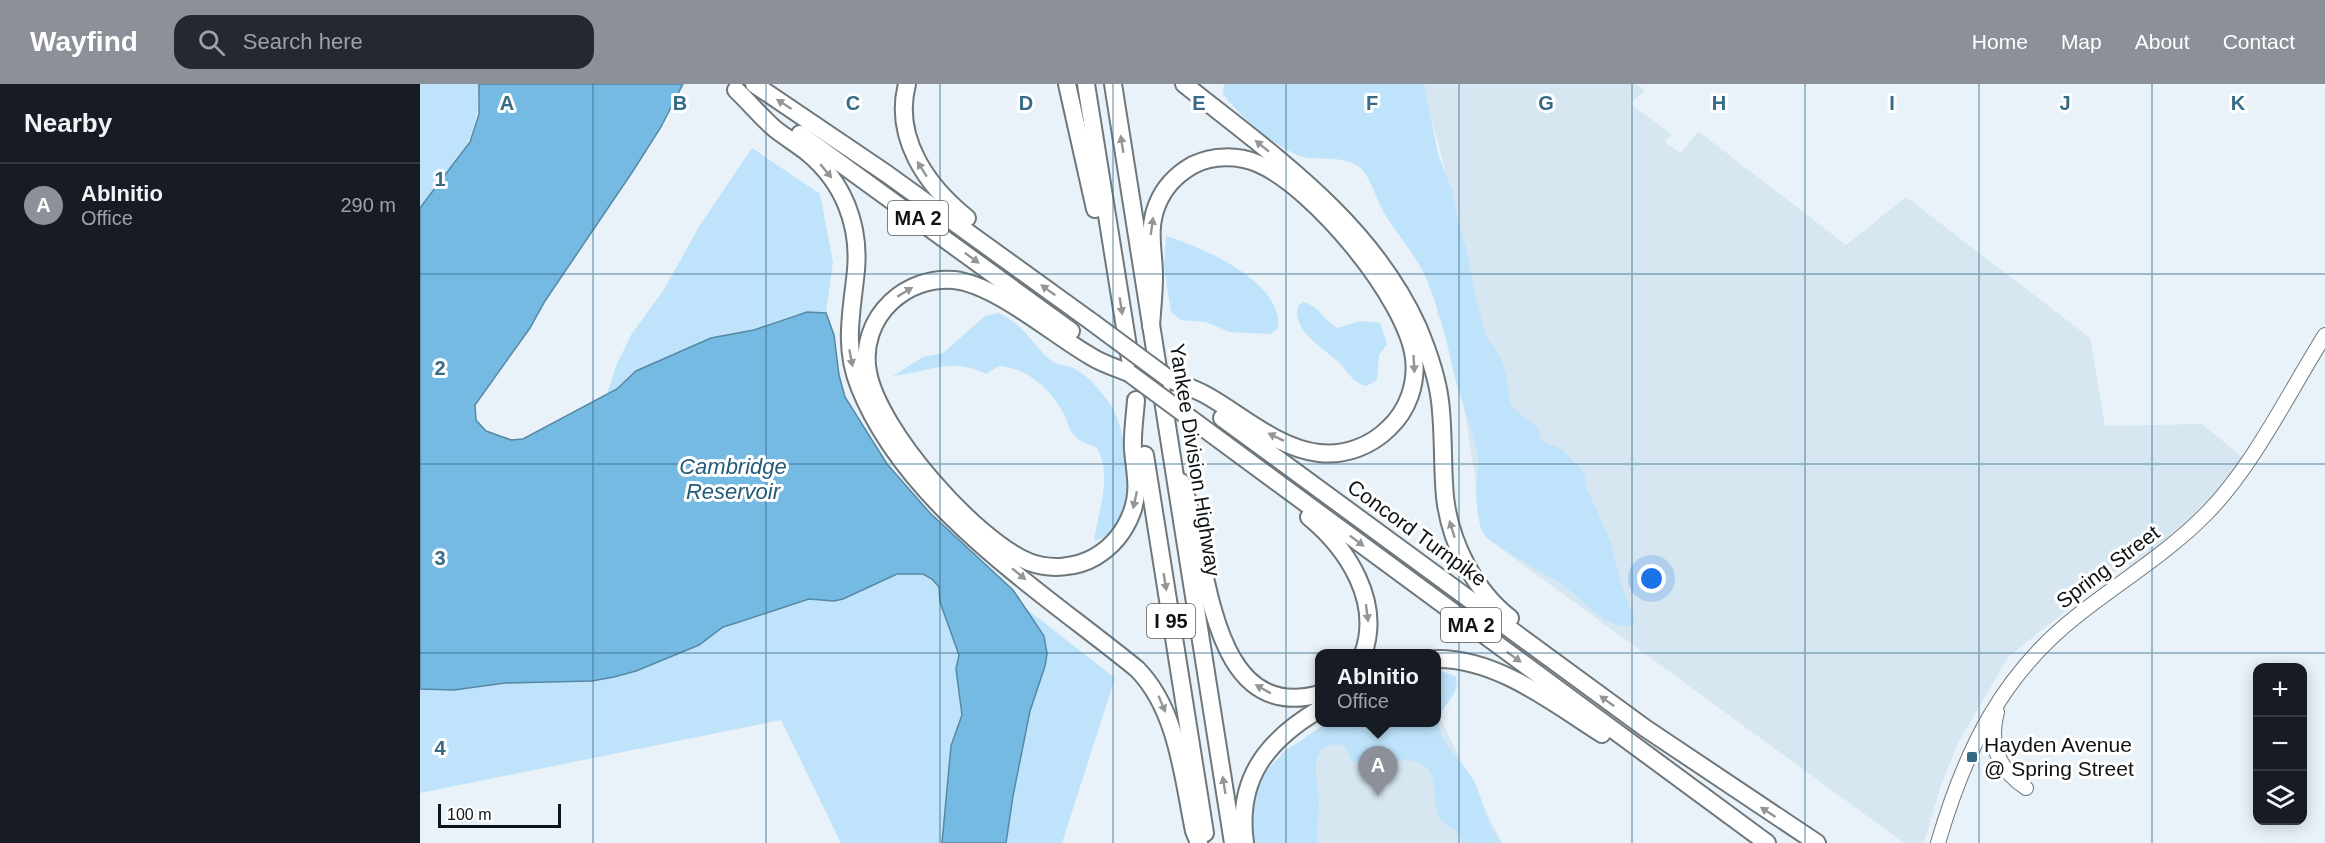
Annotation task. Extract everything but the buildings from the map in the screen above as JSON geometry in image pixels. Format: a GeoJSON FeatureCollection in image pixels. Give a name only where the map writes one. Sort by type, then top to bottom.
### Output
{"type":"FeatureCollection","features":[{"type":"Feature","properties":{"kind":"highway","name":"MA 2"},"geometry":{"type":"LineString","coordinates":[[754,84],[855,152],[1005,258],[1169,379],[1193,393]]}},
{"type":"Feature","properties":{"kind":"highway"},"geometry":{"type":"LineString","coordinates":[[907,84],[904,101],[905,127],[920,167],[942,196],[975,225],[1005,258]]}},
{"type":"Feature","properties":{"kind":"highway"},"geometry":{"type":"LineString","coordinates":[[1067,84],[1094,206],[1112,248]]}},
{"type":"Feature","properties":{"kind":"highway","name":"I 95"},"geometry":{"type":"LineString","coordinates":[[1086,84],[1207,843]]}},
{"type":"Feature","properties":{"kind":"highway","name":"Yankee Division Highway"},"geometry":{"type":"LineString","coordinates":[[1113,84],[1233,843]]}},
{"type":"Feature","properties":{"kind":"highway"},"geometry":{"type":"LineString","coordinates":[[1184,84],[1320,194],[1363,240],[1396,286],[1421,335],[1437,384],[1442,425],[1445,497],[1458,545],[1473,576],[1488,596],[1520,626],[1548,658]]}},
{"type":"Feature","properties":{"kind":"highway","name":"MA 2"},"geometry":{"type":"LineString","coordinates":[[732,87],[906,209],[1097,355]]}},
{"type":"Feature","properties":{"kind":"highway"},"geometry":{"type":"LineString","coordinates":[[732,87],[775,129],[821,165],[846,203],[853,226],[857,253],[849,318],[850,351],[859,386],[879,425],[910,471],[963,528],[1137,669],[1155,689],[1168,722],[1194,831],[1199,843]]}},
{"type":"Feature","properties":{"kind":"highway"},"geometry":{"type":"LineString","coordinates":[[1151,326],[1154,275],[1151,236],[1158,202],[1169,184],[1188,168],[1211,159],[1236,157],[1260,164],[1281,177],[1340,231],[1368,266],[1392,303],[1407,332],[1414,356],[1413,387],[1407,404],[1396,422],[1369,443],[1337,453],[1311,451],[1288,443],[1193,393]]}},
{"type":"Feature","properties":{"kind":"highway"},"geometry":{"type":"LineString","coordinates":[[1097,355],[979,287],[948,280],[921,284],[891,302],[876,323],[867,354],[870,379],[877,398],[902,440],[924,470],[954,504],[988,535],[1018,556],[1043,565],[1067,566],[1092,558],[1117,539],[1128,523],[1137,492],[1133,448],[1136,400]]}},
{"type":"Feature","properties":{"kind":"highway","name":"Concord Turnpike"},"geometry":{"type":"LineString","coordinates":[[1097,355],[1129,374],[1198,424],[1767,843]]}},
{"type":"Feature","properties":{"kind":"highway","name":"Concord Turnpike"},"geometry":{"type":"LineString","coordinates":[[1193,393],[1548,658],[1693,762],[1817,843]]}},
{"type":"Feature","properties":{"kind":"highway"},"geometry":{"type":"LineString","coordinates":[[1172,460],[1191,504],[1221,639],[1233,660],[1252,682],[1270,693],[1298,698],[1315,695]]}},
{"type":"Feature","properties":{"kind":"highway"},"geometry":{"type":"LineString","coordinates":[[1276,481],[1298,509],[1333,540],[1359,579],[1369,620],[1364,649]]}},
{"type":"Feature","properties":{"kind":"highway"},"geometry":{"type":"LineString","coordinates":[[1441,659],[1465,661],[1496,671],[1579,719],[1630,753],[1666,768]]}},
{"type":"Feature","properties":{"kind":"highway"},"geometry":{"type":"LineString","coordinates":[[1245,843],[1244,807],[1256,768],[1282,735],[1315,712]]}},
{"type":"Feature","properties":{"kind":"main road","name":"Spring Street"},"geometry":{"type":"LineString","coordinates":[[1938,843],[1965,763],[2001,696],[2023,666],[2051,638],[2177,540],[2209,512],[2254,452],[2325,335]]}},
{"type":"Feature","properties":{"kind":"main road"},"geometry":{"type":"LineString","coordinates":[[2001,696],[1994,727],[1995,749],[2007,772],[2026,788]]}},
{"type":"Feature","properties":{"kind":"shaded area"},"geometry":{"type":"Polygon","coordinates":[[[420,84],[479,84],[475,121],[463,152],[444,180],[420,208],[420,84]]]}},
{"type":"Feature","properties":{"kind":"shaded area"},"geometry":{"type":"Polygon","coordinates":[[[1224,84],[1424,84],[1438,154],[1453,192],[1458,222],[1467,250],[1475,297],[1487,338],[1500,357],[1507,376],[1510,405],[1538,428],[1541,441],[1562,449],[1585,474],[1585,484],[1611,543],[1620,581],[1635,621],[1630,626],[1619,625],[1599,616],[1564,586],[1502,548],[1481,529],[1476,489],[1478,461],[1476,447],[1439,314],[1421,269],[1387,218],[1367,176],[1358,166],[1343,160],[1308,158],[1290,152],[1258,130],[1230,102],[1223,94],[1224,84]]]}},
{"type":"Feature","properties":{"kind":"shaded area"},"geometry":{"type":"Polygon","coordinates":[[[1422,84],[1636,84],[1645,91],[1630,103],[1671,134],[1665,142],[1681,153],[1698,131],[1846,245],[1906,197],[2090,338],[2105,426],[2202,424],[2242,457],[2211,498],[2176,531],[2132,567],[2127,562],[2008,657],[1957,745],[1940,788],[1924,843],[1904,843],[1485,537],[1453,343],[1436,312],[1467,297],[1448,180],[1422,84]]]}},
{"type":"Feature","properties":{"kind":"shaded area"},"geometry":{"type":"Polygon","coordinates":[[[752,148],[820,194],[833,262],[826,313],[797,314],[754,330],[711,338],[636,371],[617,389],[607,394],[616,366],[631,335],[665,288],[700,225],[752,148]]]}},
{"type":"Feature","properties":{"kind":"shaded area"},"geometry":{"type":"Polygon","coordinates":[[[1166,236],[1219,258],[1255,282],[1268,296],[1276,311],[1278,328],[1271,334],[1230,332],[1206,322],[1181,320],[1171,312],[1164,267],[1166,236]]]}},
{"type":"Feature","properties":{"kind":"shaded area"},"geometry":{"type":"Polygon","coordinates":[[[1303,302],[1315,307],[1338,328],[1360,321],[1380,323],[1387,344],[1379,355],[1377,380],[1366,386],[1357,382],[1309,337],[1299,323],[1297,315],[1298,306],[1303,302]]]}},
{"type":"Feature","properties":{"kind":"shaded area"},"geometry":{"type":"Polygon","coordinates":[[[999,313],[1020,327],[1051,361],[1076,369],[1087,377],[1110,404],[1116,416],[1125,449],[1127,467],[1125,503],[1121,518],[1114,529],[1094,541],[1103,494],[1102,459],[1097,448],[1075,437],[1063,412],[1049,393],[1035,380],[1018,370],[999,366],[986,374],[973,369],[950,366],[893,376],[923,357],[943,353],[985,316],[999,313]]]}},
{"type":"Feature","properties":{"kind":"shaded area"},"geometry":{"type":"Polygon","coordinates":[[[897,574],[923,574],[939,587],[940,602],[959,655],[956,669],[962,715],[951,746],[942,843],[841,843],[781,720],[420,793],[420,689],[454,690],[505,683],[592,681],[614,677],[636,671],[699,645],[723,627],[809,599],[834,601],[843,599],[897,574]]]}},
{"type":"Feature","properties":{"kind":"shaded area"},"geometry":{"type":"Polygon","coordinates":[[[1024,607],[1115,678],[1062,843],[1006,843],[1030,711],[1045,666],[1044,636],[1024,607]]]}},
{"type":"Feature","properties":{"kind":"shaded area"},"geometry":{"type":"Polygon","coordinates":[[[1441,671],[1456,677],[1457,684],[1456,690],[1441,714],[1441,671]]]}},
{"type":"Feature","properties":{"kind":"shaded area"},"geometry":{"type":"Polygon","coordinates":[[[1441,720],[1502,843],[1275,843],[1299,758],[1352,727],[1441,727],[1441,720]]]}},
{"type":"Feature","properties":{"kind":"shaded area"},"geometry":{"type":"Polygon","coordinates":[[[1321,727],[1440,727],[1445,743],[1474,781],[1491,827],[1502,843],[1462,843],[1459,835],[1439,816],[1433,780],[1429,770],[1422,764],[1403,760],[1360,763],[1352,761],[1344,745],[1331,745],[1318,755],[1316,764],[1319,805],[1318,843],[1250,843],[1249,815],[1261,776],[1285,751],[1321,727]]]}},
{"type":"Feature","properties":{"kind":"water","name":"Cambridge Reservoir"},"geometry":{"type":"Polygon","coordinates":[[[479,84],[683,84],[661,127],[633,171],[545,301],[530,328],[475,405],[476,420],[486,431],[511,440],[523,439],[617,389],[636,371],[711,338],[754,330],[807,312],[826,313],[834,335],[839,375],[845,397],[887,464],[930,513],[1013,590],[1044,636],[1047,654],[1045,666],[1030,711],[1006,843],[942,843],[951,746],[962,715],[956,669],[959,655],[940,602],[939,587],[923,574],[897,574],[843,599],[834,601],[809,599],[723,627],[699,645],[636,671],[614,677],[592,681],[505,683],[454,690],[420,689],[420,208],[470,142],[479,114],[479,84]]]}},
{"type":"Feature","properties":{"kind":"place","name":"Hayden Avenue @ Spring Street"},"geometry":{"type":"Point","coordinates":[1972,757]}},
{"type":"Feature","properties":{"kind":"place","name":"AbInitio"},"geometry":{"type":"Point","coordinates":[1378,796]}}]}
